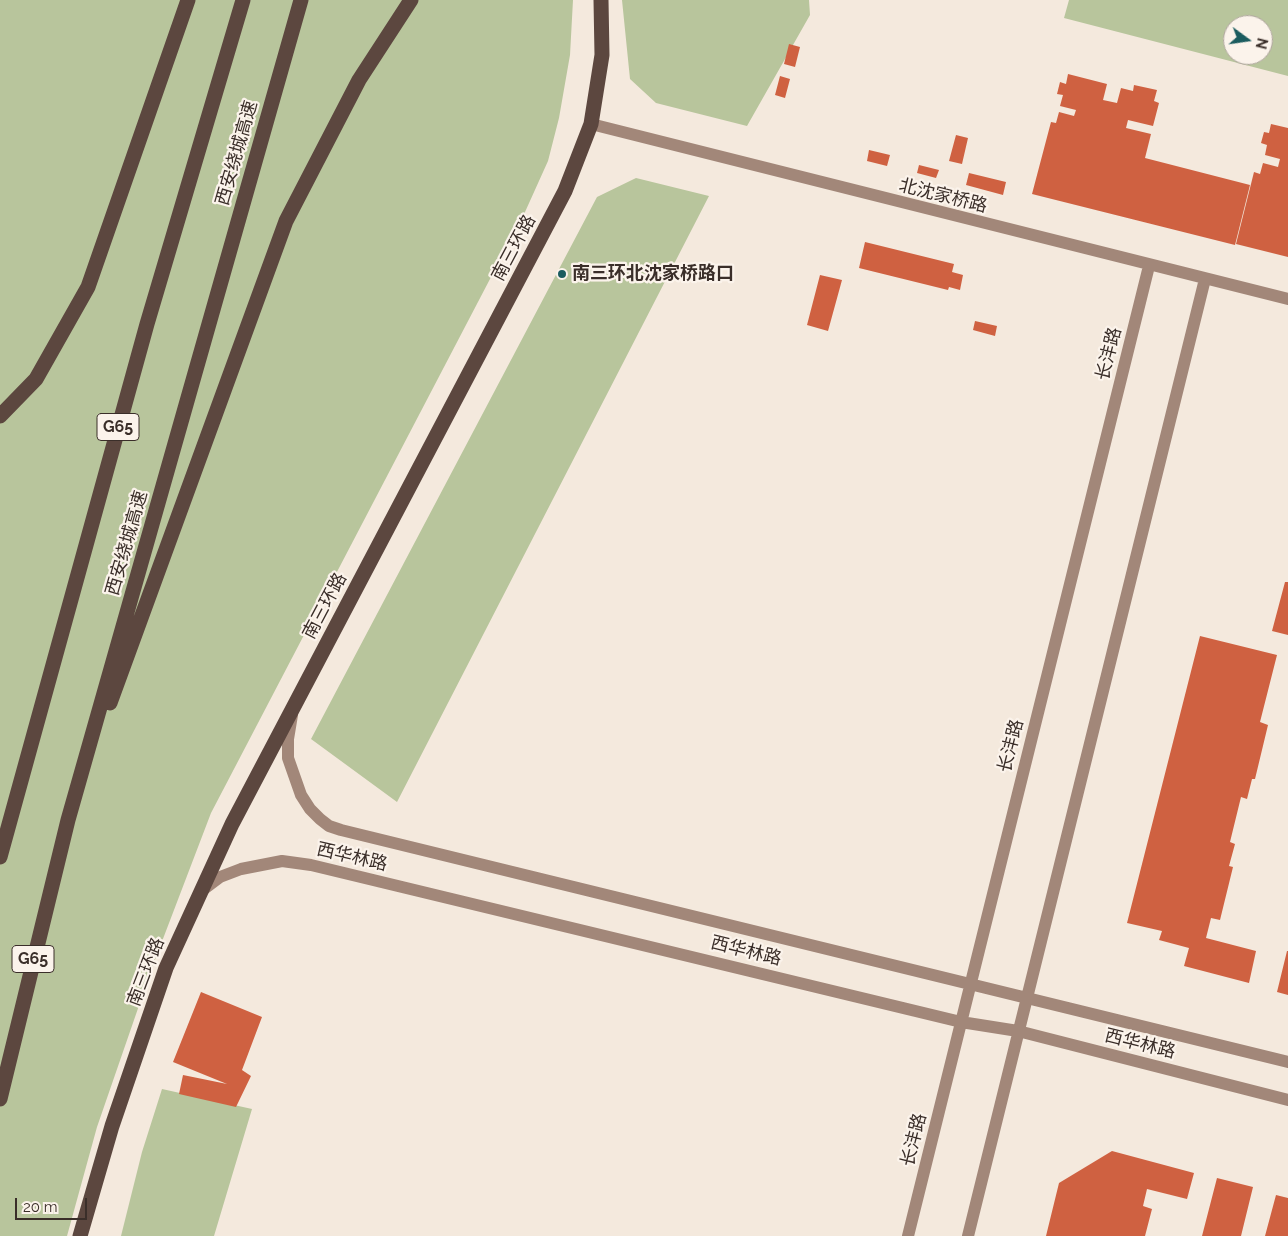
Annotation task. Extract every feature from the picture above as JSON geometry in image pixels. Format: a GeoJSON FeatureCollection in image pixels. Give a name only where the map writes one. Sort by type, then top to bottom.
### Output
{"type":"FeatureCollection","features":[{"type":"Feature","properties":{"kind":"highway"},"geometry":{"type":"LineString","coordinates":[[0,416],[36,379],[88,287],[188,0]]}},
{"type":"Feature","properties":{"kind":"highway","name":"G65"},"geometry":{"type":"LineString","coordinates":[[0,856],[147,324],[243,0]]}},
{"type":"Feature","properties":{"kind":"highway","name":"西安绕城高速"},"geometry":{"type":"LineString","coordinates":[[0,1098],[68,820],[301,0]]}},
{"type":"Feature","properties":{"kind":"highway"},"geometry":{"type":"LineString","coordinates":[[68,820],[286,221],[359,80],[411,0]]}},
{"type":"Feature","properties":{"kind":"highway","name":"南三环路"},"geometry":{"type":"LineString","coordinates":[[80,1236],[112,1126],[166,968],[200,892],[232,824],[566,191],[591,124],[602,54],[602,0]]}},
{"type":"Feature","properties":{"kind":"street","name":"北沈家桥路"},"geometry":{"type":"LineString","coordinates":[[591,124],[1149,266],[1288,299]]}},
{"type":"Feature","properties":{"kind":"street","name":"长沣路"},"geometry":{"type":"LineString","coordinates":[[908,1236],[1149,266]]}},
{"type":"Feature","properties":{"kind":"street"},"geometry":{"type":"LineString","coordinates":[[968,1236],[1205,279]]}},
{"type":"Feature","properties":{"kind":"street","name":"西华林路"},"geometry":{"type":"LineString","coordinates":[[294,706],[288,739],[288,758],[301,794],[310,809],[329,826],[1288,1062]]}},
{"type":"Feature","properties":{"kind":"street","name":"西华林路"},"geometry":{"type":"LineString","coordinates":[[200,892],[220,877],[241,869],[282,861],[310,865],[961,1022],[1018,1031],[1288,1100]]}},
{"type":"Feature","properties":{"kind":"green space"},"geometry":{"type":"Polygon","coordinates":[[[0,0],[573,0],[570,55],[559,118],[548,161],[525,212],[211,813],[153,965],[97,1127],[67,1236],[0,1236],[0,0]]]}},
{"type":"Feature","properties":{"kind":"green space"},"geometry":{"type":"Polygon","coordinates":[[[622,0],[809,0],[810,15],[747,126],[656,103],[630,79],[622,0]]]}},
{"type":"Feature","properties":{"kind":"green space"},"geometry":{"type":"Polygon","coordinates":[[[1069,0],[1288,0],[1288,76],[1246,65],[1273,65],[1273,15],[1223,15],[1223,59],[1064,18],[1069,0]]]}},
{"type":"Feature","properties":{"kind":"green space"},"geometry":{"type":"Polygon","coordinates":[[[636,178],[709,196],[397,802],[311,739],[597,197],[636,178]]]}},
{"type":"Feature","properties":{"kind":"green space"},"geometry":{"type":"Polygon","coordinates":[[[162,1089],[252,1109],[214,1236],[121,1236],[142,1152],[162,1089]]]}},
{"type":"Feature","properties":{"kind":"building"},"geometry":{"type":"Polygon","coordinates":[[[789,44],[800,47],[795,67],[784,64],[789,44]]]}},
{"type":"Feature","properties":{"kind":"building"},"geometry":{"type":"Polygon","coordinates":[[[1068,74],[1107,84],[1103,100],[1117,103],[1121,88],[1133,91],[1134,85],[1157,90],[1154,101],[1159,103],[1153,126],[1128,120],[1126,128],[1151,134],[1145,158],[1250,185],[1235,245],[1032,194],[1051,122],[1056,123],[1059,112],[1074,116],[1076,110],[1060,106],[1063,95],[1057,94],[1060,82],[1066,84],[1068,74]]]}},
{"type":"Feature","properties":{"kind":"building"},"geometry":{"type":"Polygon","coordinates":[[[780,76],[790,79],[785,98],[775,95],[780,76]]]}},
{"type":"Feature","properties":{"kind":"building"},"geometry":{"type":"Polygon","coordinates":[[[1271,124],[1288,128],[1288,257],[1236,244],[1254,172],[1260,174],[1263,163],[1278,167],[1280,159],[1265,155],[1267,145],[1261,143],[1264,132],[1269,133],[1271,124]]]}},
{"type":"Feature","properties":{"kind":"building"},"geometry":{"type":"Polygon","coordinates":[[[956,135],[968,138],[962,164],[949,161],[956,135]]]}},
{"type":"Feature","properties":{"kind":"building"},"geometry":{"type":"Polygon","coordinates":[[[869,150],[890,155],[887,166],[867,161],[869,150]]]}},
{"type":"Feature","properties":{"kind":"building"},"geometry":{"type":"Polygon","coordinates":[[[919,165],[939,170],[936,178],[917,173],[919,165]]]}},
{"type":"Feature","properties":{"kind":"building"},"geometry":{"type":"Polygon","coordinates":[[[969,173],[1006,182],[1003,195],[966,185],[969,173]]]}},
{"type":"Feature","properties":{"kind":"building"},"geometry":{"type":"Polygon","coordinates":[[[865,242],[954,264],[952,272],[963,275],[960,290],[949,287],[948,290],[859,268],[865,242]]]}},
{"type":"Feature","properties":{"kind":"building"},"geometry":{"type":"Polygon","coordinates":[[[820,275],[842,280],[828,331],[807,325],[820,275]]]}},
{"type":"Feature","properties":{"kind":"building"},"geometry":{"type":"Polygon","coordinates":[[[975,321],[997,326],[995,336],[973,330],[975,321]]]}},
{"type":"Feature","properties":{"kind":"building"},"geometry":{"type":"Polygon","coordinates":[[[1285,582],[1288,582],[1288,635],[1272,631],[1285,582]]]}},
{"type":"Feature","properties":{"kind":"building"},"geometry":{"type":"Polygon","coordinates":[[[1200,636],[1277,655],[1260,722],[1268,725],[1255,779],[1252,779],[1247,799],[1241,797],[1230,842],[1235,844],[1229,866],[1233,867],[1220,920],[1211,918],[1206,938],[1256,951],[1249,983],[1184,966],[1189,948],[1159,940],[1162,931],[1127,923],[1200,636]]]}},
{"type":"Feature","properties":{"kind":"building"},"geometry":{"type":"Polygon","coordinates":[[[1288,951],[1288,995],[1277,992],[1288,951]]]}},
{"type":"Feature","properties":{"kind":"building"},"geometry":{"type":"Polygon","coordinates":[[[201,992],[262,1017],[242,1070],[251,1076],[236,1107],[179,1094],[183,1075],[227,1084],[173,1062],[201,992]]]}},
{"type":"Feature","properties":{"kind":"building"},"geometry":{"type":"Polygon","coordinates":[[[1112,1151],[1194,1173],[1187,1199],[1147,1189],[1143,1206],[1152,1209],[1145,1236],[1046,1236],[1059,1183],[1112,1151]]]}},
{"type":"Feature","properties":{"kind":"building"},"geometry":{"type":"Polygon","coordinates":[[[1217,1178],[1253,1187],[1241,1236],[1202,1236],[1217,1178]]]}},
{"type":"Feature","properties":{"kind":"building"},"geometry":{"type":"Polygon","coordinates":[[[1276,1195],[1288,1198],[1288,1236],[1265,1236],[1276,1195]]]}},
{"type":"Feature","properties":{"kind":"place","name":"南三环北沈家桥路口"},"geometry":{"type":"Point","coordinates":[562,274]}}]}
